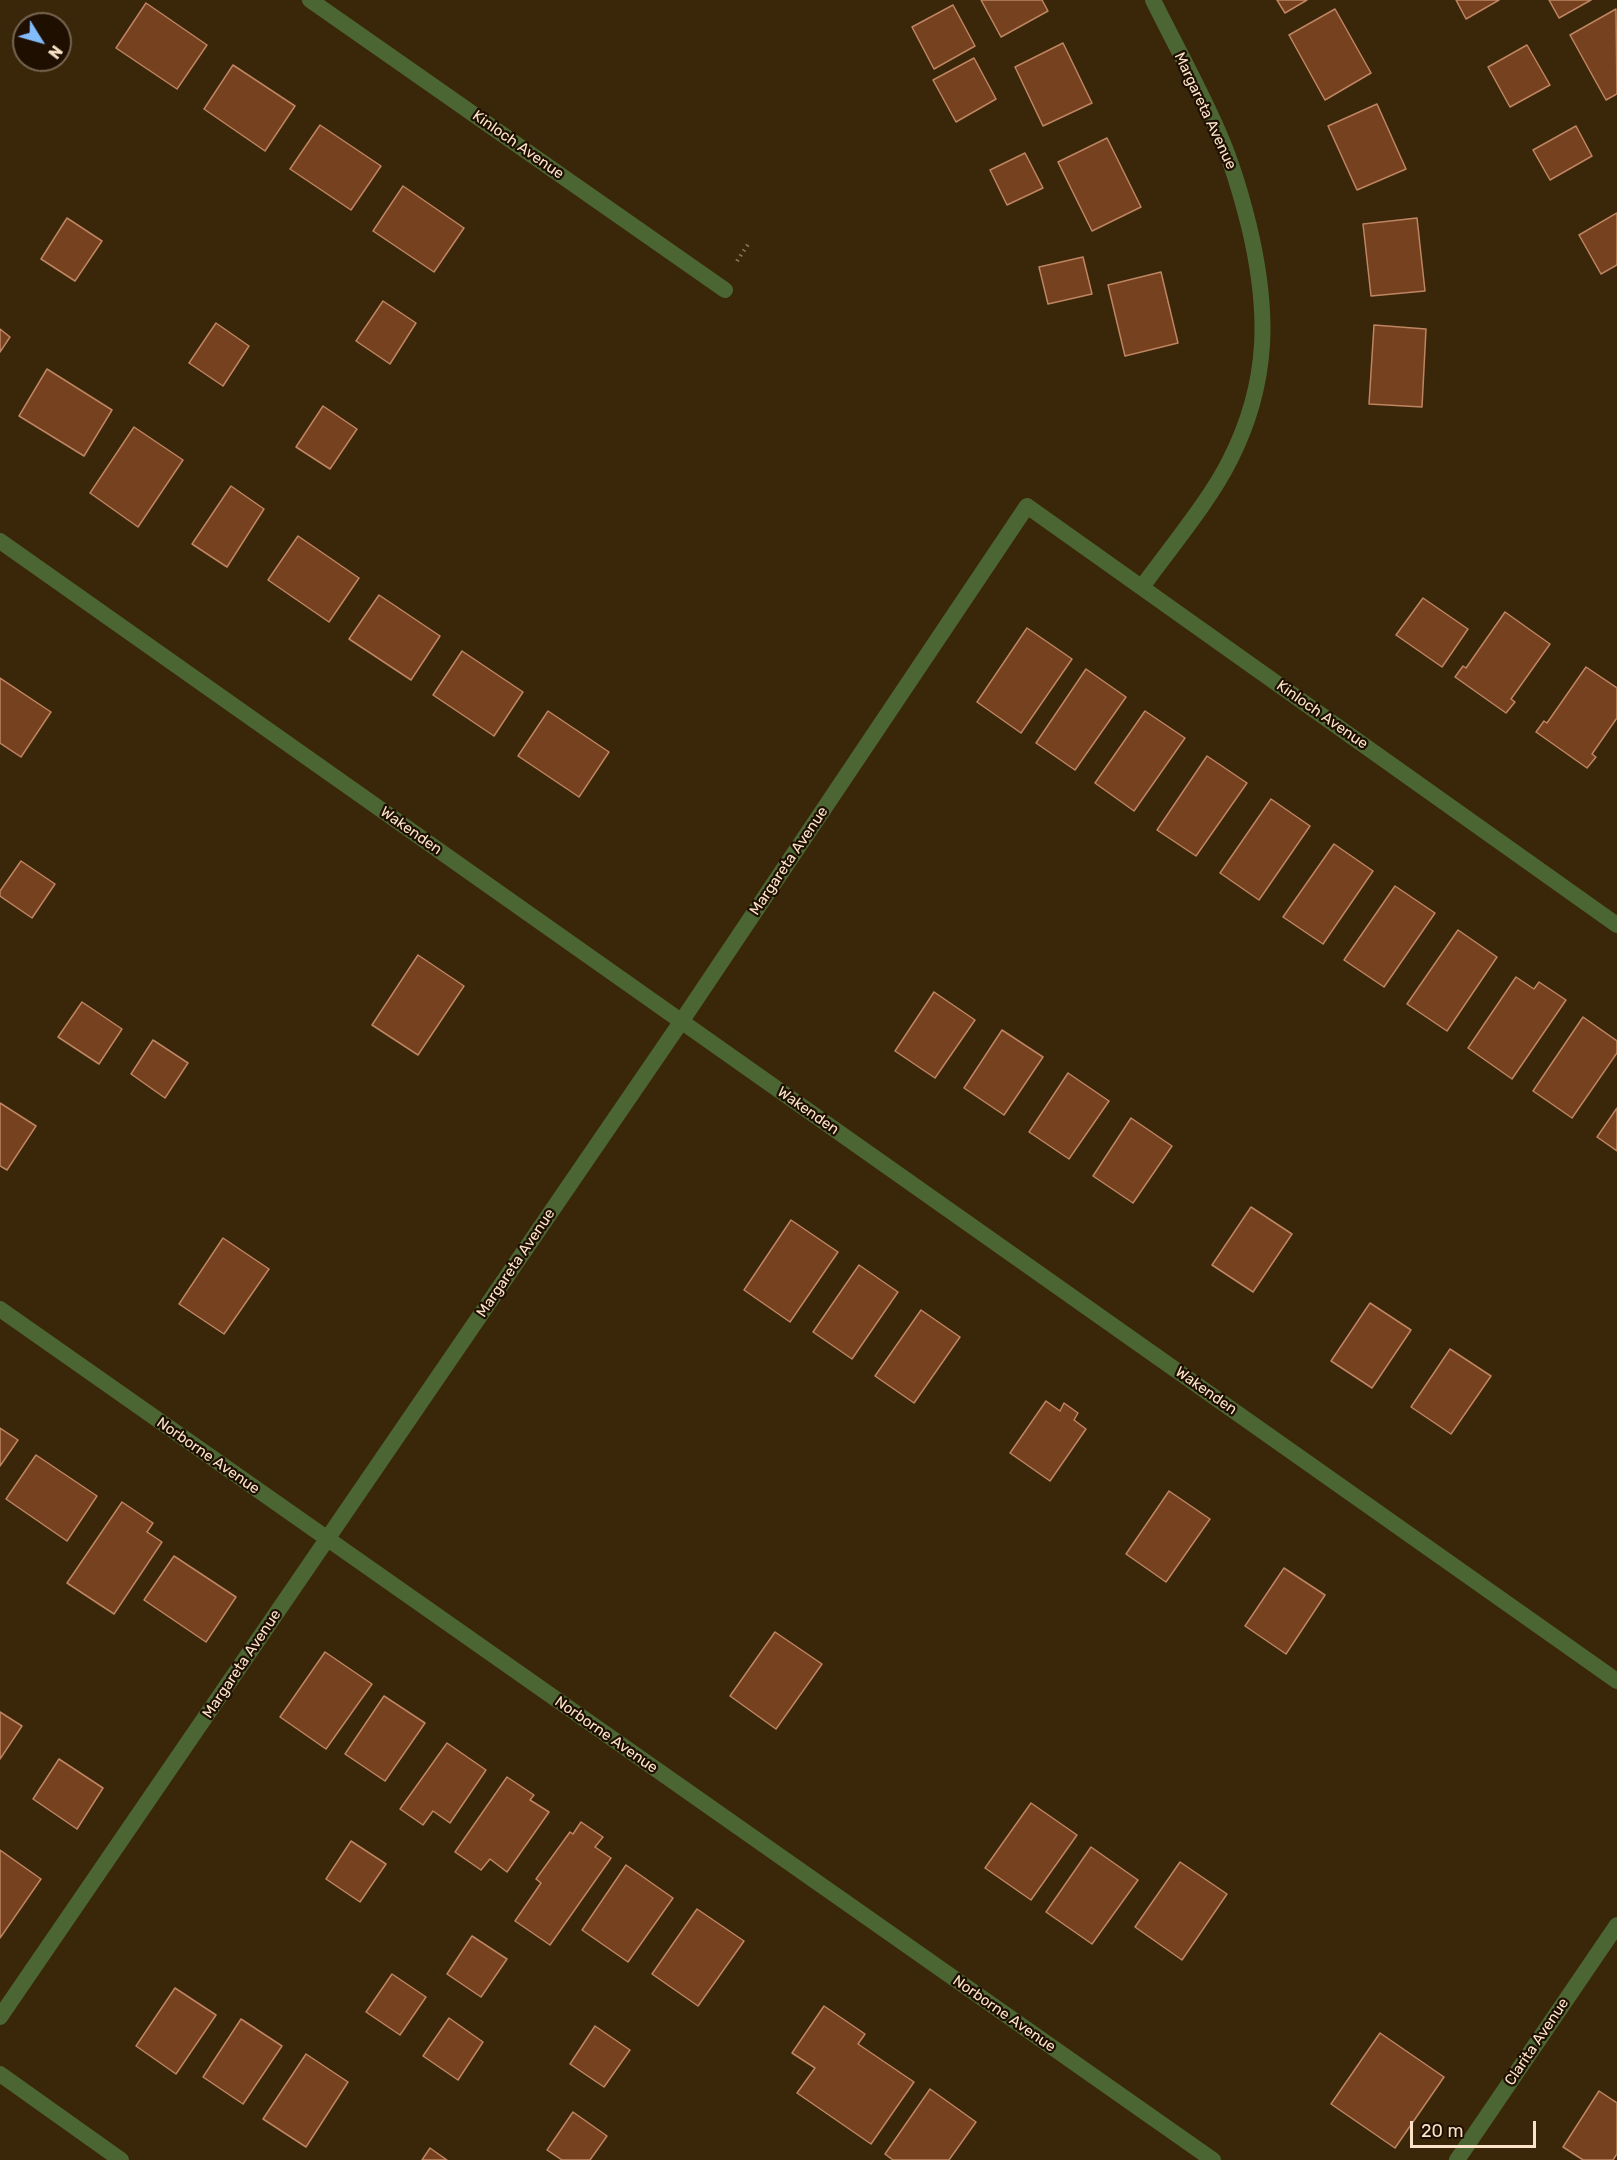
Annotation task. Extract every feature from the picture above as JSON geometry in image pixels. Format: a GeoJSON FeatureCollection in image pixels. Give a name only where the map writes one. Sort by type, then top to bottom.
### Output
{"type":"FeatureCollection","features":[{"type":"Feature","properties":{"kind":"street","name":"Kinloch Avenue"},"geometry":{"type":"LineString","coordinates":[[310,0],[725,290]]}},
{"type":"Feature","properties":{"kind":"street","name":"Margareta Avenue"},"geometry":{"type":"LineString","coordinates":[[1142,587],[1229,463],[1244,430],[1255,396],[1263,348],[1264,307],[1256,256],[1240,191],[1223,143],[1153,0]]}},
{"type":"Feature","properties":{"kind":"street","name":"Kinloch Avenue"},"geometry":{"type":"LineString","coordinates":[[1027,506],[1617,925]]}},
{"type":"Feature","properties":{"kind":"street","name":"Margareta Avenue"},"geometry":{"type":"LineString","coordinates":[[0,2017],[681,1022],[1027,506]]}},
{"type":"Feature","properties":{"kind":"street","name":"Wakenden"},"geometry":{"type":"LineString","coordinates":[[0,541],[1617,1681]]}},
{"type":"Feature","properties":{"kind":"street","name":"Norborne Avenue"},"geometry":{"type":"LineString","coordinates":[[0,1309],[1213,2160]]}},
{"type":"Feature","properties":{"kind":"street","name":"Clarita Avenue"},"geometry":{"type":"LineString","coordinates":[[1457,2160],[1617,1925]]}},
{"type":"Feature","properties":{"kind":"street"},"geometry":{"type":"LineString","coordinates":[[0,2074],[121,2160]]}},
{"type":"Feature","properties":{"kind":"building"},"geometry":{"type":"Polygon","coordinates":[[[981,0],[1042,0],[1048,11],[1001,37],[981,0]]]}},
{"type":"Feature","properties":{"kind":"building"},"geometry":{"type":"Polygon","coordinates":[[[1277,0],[1307,0],[1285,13],[1277,0]]]}},
{"type":"Feature","properties":{"kind":"building"},"geometry":{"type":"Polygon","coordinates":[[[1456,0],[1499,0],[1466,19],[1456,0]]]}},
{"type":"Feature","properties":{"kind":"building"},"geometry":{"type":"Polygon","coordinates":[[[1549,0],[1591,0],[1559,18],[1549,0]]]}},
{"type":"Feature","properties":{"kind":"building"},"geometry":{"type":"Polygon","coordinates":[[[146,3],[207,45],[177,89],[116,48],[146,3]]]}},
{"type":"Feature","properties":{"kind":"building"},"geometry":{"type":"Polygon","coordinates":[[[953,5],[975,46],[934,69],[912,27],[953,5]]]}},
{"type":"Feature","properties":{"kind":"building"},"geometry":{"type":"Polygon","coordinates":[[[1335,9],[1371,73],[1325,100],[1289,35],[1335,9]]]}},
{"type":"Feature","properties":{"kind":"building"},"geometry":{"type":"Polygon","coordinates":[[[1616,9],[1617,94],[1606,100],[1570,35],[1616,9]]]}},
{"type":"Feature","properties":{"kind":"building"},"geometry":{"type":"Polygon","coordinates":[[[1063,43],[1092,103],[1043,126],[1015,67],[1063,43]]]}},
{"type":"Feature","properties":{"kind":"building"},"geometry":{"type":"Polygon","coordinates":[[[1527,45],[1550,85],[1510,107],[1488,67],[1527,45]]]}},
{"type":"Feature","properties":{"kind":"building"},"geometry":{"type":"Polygon","coordinates":[[[974,58],[996,99],[956,122],[933,80],[974,58]]]}},
{"type":"Feature","properties":{"kind":"building"},"geometry":{"type":"Polygon","coordinates":[[[233,65],[295,106],[265,151],[204,109],[233,65]]]}},
{"type":"Feature","properties":{"kind":"building"},"geometry":{"type":"Polygon","coordinates":[[[1377,104],[1406,169],[1357,190],[1328,126],[1377,104]]]}},
{"type":"Feature","properties":{"kind":"building"},"geometry":{"type":"Polygon","coordinates":[[[320,125],[381,166],[351,210],[290,169],[320,125]]]}},
{"type":"Feature","properties":{"kind":"building"},"geometry":{"type":"Polygon","coordinates":[[[1576,126],[1592,156],[1550,180],[1533,150],[1576,126]]]}},
{"type":"Feature","properties":{"kind":"building"},"geometry":{"type":"Polygon","coordinates":[[[1107,138],[1141,207],[1092,231],[1058,162],[1107,138]]]}},
{"type":"Feature","properties":{"kind":"building"},"geometry":{"type":"Polygon","coordinates":[[[1025,153],[1043,188],[1007,205],[990,170],[1025,153]]]}},
{"type":"Feature","properties":{"kind":"building"},"geometry":{"type":"Polygon","coordinates":[[[403,186],[464,228],[434,272],[373,231],[403,186]]]}},
{"type":"Feature","properties":{"kind":"building"},"geometry":{"type":"Polygon","coordinates":[[[1617,213],[1617,265],[1601,274],[1579,235],[1617,213]]]}},
{"type":"Feature","properties":{"kind":"building"},"geometry":{"type":"Polygon","coordinates":[[[67,218],[102,241],[75,281],[41,259],[67,218]]]}},
{"type":"Feature","properties":{"kind":"building"},"geometry":{"type":"Polygon","coordinates":[[[1417,218],[1425,291],[1371,296],[1363,224],[1417,218]]]}},
{"type":"Feature","properties":{"kind":"building"},"geometry":{"type":"Polygon","coordinates":[[[1083,257],[1092,294],[1048,304],[1039,267],[1083,257]]]}},
{"type":"Feature","properties":{"kind":"building"},"geometry":{"type":"Polygon","coordinates":[[[1161,272],[1178,343],[1125,356],[1108,285],[1161,272]]]}},
{"type":"Feature","properties":{"kind":"building"},"geometry":{"type":"Polygon","coordinates":[[[383,301],[416,323],[390,364],[356,341],[383,301]]]}},
{"type":"Feature","properties":{"kind":"building"},"geometry":{"type":"Polygon","coordinates":[[[216,323],[249,346],[223,386],[189,363],[216,323]]]}},
{"type":"Feature","properties":{"kind":"building"},"geometry":{"type":"Polygon","coordinates":[[[1374,325],[1426,329],[1422,407],[1369,404],[1374,325]]]}},
{"type":"Feature","properties":{"kind":"building"},"geometry":{"type":"Polygon","coordinates":[[[0,329],[10,337],[0,352],[0,329]]]}},
{"type":"Feature","properties":{"kind":"building"},"geometry":{"type":"Polygon","coordinates":[[[47,369],[112,410],[84,456],[19,416],[47,369]]]}},
{"type":"Feature","properties":{"kind":"building"},"geometry":{"type":"Polygon","coordinates":[[[323,406],[357,429],[330,469],[296,447],[323,406]]]}},
{"type":"Feature","properties":{"kind":"building"},"geometry":{"type":"Polygon","coordinates":[[[134,427],[183,460],[138,527],[90,493],[134,427]]]}},
{"type":"Feature","properties":{"kind":"building"},"geometry":{"type":"Polygon","coordinates":[[[231,486],[264,509],[227,567],[192,544],[231,486]]]}},
{"type":"Feature","properties":{"kind":"building"},"geometry":{"type":"Polygon","coordinates":[[[298,536],[359,578],[329,622],[268,580],[298,536]]]}},
{"type":"Feature","properties":{"kind":"building"},"geometry":{"type":"Polygon","coordinates":[[[379,595],[440,636],[411,680],[349,639],[379,595]]]}},
{"type":"Feature","properties":{"kind":"building"},"geometry":{"type":"Polygon","coordinates":[[[1423,598],[1468,629],[1442,667],[1396,635],[1423,598]]]}},
{"type":"Feature","properties":{"kind":"building"},"geometry":{"type":"Polygon","coordinates":[[[1505,612],[1550,644],[1511,699],[1515,702],[1506,713],[1455,677],[1463,666],[1466,668],[1505,612]]]}},
{"type":"Feature","properties":{"kind":"building"},"geometry":{"type":"Polygon","coordinates":[[[1027,628],[1072,659],[1021,733],[977,702],[1027,628]]]}},
{"type":"Feature","properties":{"kind":"building"},"geometry":{"type":"Polygon","coordinates":[[[462,651],[523,692],[494,736],[433,695],[462,651]]]}},
{"type":"Feature","properties":{"kind":"building"},"geometry":{"type":"Polygon","coordinates":[[[1586,667],[1617,688],[1617,718],[1592,754],[1596,757],[1587,768],[1536,732],[1544,721],[1547,723],[1586,667]]]}},
{"type":"Feature","properties":{"kind":"building"},"geometry":{"type":"Polygon","coordinates":[[[1086,669],[1126,697],[1075,770],[1036,743],[1086,669]]]}},
{"type":"Feature","properties":{"kind":"building"},"geometry":{"type":"Polygon","coordinates":[[[0,678],[51,712],[21,757],[0,743],[0,678]]]}},
{"type":"Feature","properties":{"kind":"building"},"geometry":{"type":"Polygon","coordinates":[[[548,711],[609,752],[579,797],[518,756],[548,711]]]}},
{"type":"Feature","properties":{"kind":"building"},"geometry":{"type":"Polygon","coordinates":[[[1145,711],[1185,738],[1134,811],[1095,783],[1145,711]]]}},
{"type":"Feature","properties":{"kind":"building"},"geometry":{"type":"Polygon","coordinates":[[[1207,756],[1247,783],[1196,856],[1157,830],[1207,756]]]}},
{"type":"Feature","properties":{"kind":"building"},"geometry":{"type":"Polygon","coordinates":[[[1271,799],[1310,826],[1259,900],[1220,873],[1271,799]]]}},
{"type":"Feature","properties":{"kind":"building"},"geometry":{"type":"Polygon","coordinates":[[[1334,844],[1373,871],[1323,944],[1283,917],[1334,844]]]}},
{"type":"Feature","properties":{"kind":"building"},"geometry":{"type":"Polygon","coordinates":[[[21,861],[55,884],[32,918],[0,896],[0,891],[21,861]]]}},
{"type":"Feature","properties":{"kind":"building"},"geometry":{"type":"Polygon","coordinates":[[[1395,886],[1435,913],[1384,987],[1344,960],[1395,886]]]}},
{"type":"Feature","properties":{"kind":"building"},"geometry":{"type":"Polygon","coordinates":[[[1458,930],[1497,957],[1447,1031],[1407,1004],[1458,930]]]}},
{"type":"Feature","properties":{"kind":"building"},"geometry":{"type":"Polygon","coordinates":[[[418,955],[464,986],[418,1055],[372,1025],[418,955]]]}},
{"type":"Feature","properties":{"kind":"building"},"geometry":{"type":"Polygon","coordinates":[[[1516,977],[1534,989],[1539,982],[1566,1000],[1512,1079],[1468,1048],[1516,977]]]}},
{"type":"Feature","properties":{"kind":"building"},"geometry":{"type":"Polygon","coordinates":[[[934,992],[975,1020],[935,1078],[895,1051],[934,992]]]}},
{"type":"Feature","properties":{"kind":"building"},"geometry":{"type":"Polygon","coordinates":[[[82,1002],[122,1029],[99,1064],[58,1037],[82,1002]]]}},
{"type":"Feature","properties":{"kind":"building"},"geometry":{"type":"Polygon","coordinates":[[[1583,1017],[1617,1041],[1617,1053],[1572,1118],[1533,1091],[1583,1017]]]}},
{"type":"Feature","properties":{"kind":"building"},"geometry":{"type":"Polygon","coordinates":[[[1002,1030],[1043,1057],[1004,1115],[964,1088],[1002,1030]]]}},
{"type":"Feature","properties":{"kind":"building"},"geometry":{"type":"Polygon","coordinates":[[[153,1040],[188,1063],[165,1098],[131,1074],[153,1040]]]}},
{"type":"Feature","properties":{"kind":"building"},"geometry":{"type":"Polygon","coordinates":[[[1068,1073],[1109,1101],[1069,1159],[1029,1132],[1068,1073]]]}},
{"type":"Feature","properties":{"kind":"building"},"geometry":{"type":"Polygon","coordinates":[[[0,1103],[36,1126],[7,1170],[0,1166],[0,1103]]]}},
{"type":"Feature","properties":{"kind":"building"},"geometry":{"type":"Polygon","coordinates":[[[1617,1108],[1617,1151],[1597,1137],[1617,1108]]]}},
{"type":"Feature","properties":{"kind":"building"},"geometry":{"type":"Polygon","coordinates":[[[1131,1118],[1172,1146],[1133,1203],[1093,1176],[1131,1118]]]}},
{"type":"Feature","properties":{"kind":"building"},"geometry":{"type":"Polygon","coordinates":[[[1251,1207],[1292,1234],[1253,1292],[1212,1265],[1251,1207]]]}},
{"type":"Feature","properties":{"kind":"building"},"geometry":{"type":"Polygon","coordinates":[[[791,1220],[838,1252],[790,1322],[744,1290],[791,1220]]]}},
{"type":"Feature","properties":{"kind":"building"},"geometry":{"type":"Polygon","coordinates":[[[223,1238],[269,1269],[224,1334],[179,1304],[223,1238]]]}},
{"type":"Feature","properties":{"kind":"building"},"geometry":{"type":"Polygon","coordinates":[[[859,1265],[898,1292],[852,1359],[813,1332],[859,1265]]]}},
{"type":"Feature","properties":{"kind":"building"},"geometry":{"type":"Polygon","coordinates":[[[1370,1303],[1411,1330],[1372,1388],[1331,1361],[1370,1303]]]}},
{"type":"Feature","properties":{"kind":"building"},"geometry":{"type":"Polygon","coordinates":[[[921,1310],[960,1337],[914,1403],[875,1376],[921,1310]]]}},
{"type":"Feature","properties":{"kind":"building"},"geometry":{"type":"Polygon","coordinates":[[[1450,1349],[1491,1376],[1451,1434],[1411,1407],[1450,1349]]]}},
{"type":"Feature","properties":{"kind":"building"},"geometry":{"type":"Polygon","coordinates":[[[1046,1401],[1060,1411],[1064,1403],[1078,1413],[1074,1420],[1086,1429],[1050,1481],[1010,1453],[1046,1401]]]}},
{"type":"Feature","properties":{"kind":"building"},"geometry":{"type":"Polygon","coordinates":[[[0,1428],[18,1440],[0,1466],[0,1428]]]}},
{"type":"Feature","properties":{"kind":"building"},"geometry":{"type":"Polygon","coordinates":[[[36,1455],[97,1496],[67,1541],[6,1499],[36,1455]]]}},
{"type":"Feature","properties":{"kind":"building"},"geometry":{"type":"Polygon","coordinates":[[[1169,1491],[1210,1519],[1166,1582],[1126,1554],[1169,1491]]]}},
{"type":"Feature","properties":{"kind":"building"},"geometry":{"type":"Polygon","coordinates":[[[122,1502],[153,1523],[147,1532],[162,1542],[114,1614],[67,1583],[122,1502]]]}},
{"type":"Feature","properties":{"kind":"building"},"geometry":{"type":"Polygon","coordinates":[[[174,1556],[236,1597],[206,1642],[144,1600],[174,1556]]]}},
{"type":"Feature","properties":{"kind":"building"},"geometry":{"type":"Polygon","coordinates":[[[1284,1568],[1325,1595],[1286,1654],[1245,1626],[1284,1568]]]}},
{"type":"Feature","properties":{"kind":"building"},"geometry":{"type":"Polygon","coordinates":[[[775,1632],[822,1664],[776,1729],[730,1696],[775,1632]]]}},
{"type":"Feature","properties":{"kind":"building"},"geometry":{"type":"Polygon","coordinates":[[[325,1652],[372,1684],[326,1749],[280,1717],[325,1652]]]}},
{"type":"Feature","properties":{"kind":"building"},"geometry":{"type":"Polygon","coordinates":[[[384,1696],[425,1723],[385,1781],[345,1754],[384,1696]]]}},
{"type":"Feature","properties":{"kind":"building"},"geometry":{"type":"Polygon","coordinates":[[[0,1712],[22,1726],[0,1759],[0,1712]]]}},
{"type":"Feature","properties":{"kind":"building"},"geometry":{"type":"Polygon","coordinates":[[[447,1743],[486,1770],[450,1823],[433,1811],[423,1825],[400,1809],[447,1743]]]}},
{"type":"Feature","properties":{"kind":"building"},"geometry":{"type":"Polygon","coordinates":[[[59,1759],[103,1788],[77,1829],[33,1799],[59,1759]]]}},
{"type":"Feature","properties":{"kind":"building"},"geometry":{"type":"Polygon","coordinates":[[[507,1777],[534,1795],[530,1800],[549,1812],[507,1872],[490,1859],[481,1870],[455,1852],[507,1777]]]}},
{"type":"Feature","properties":{"kind":"building"},"geometry":{"type":"Polygon","coordinates":[[[1031,1803],[1077,1835],[1031,1900],[985,1868],[1031,1803]]]}},
{"type":"Feature","properties":{"kind":"building"},"geometry":{"type":"Polygon","coordinates":[[[581,1822],[603,1837],[595,1847],[611,1858],[550,1945],[515,1921],[541,1883],[536,1879],[570,1832],[573,1834],[581,1822]]]}},
{"type":"Feature","properties":{"kind":"building"},"geometry":{"type":"Polygon","coordinates":[[[351,1841],[386,1864],[360,1902],[326,1879],[351,1841]]]}},
{"type":"Feature","properties":{"kind":"building"},"geometry":{"type":"Polygon","coordinates":[[[1091,1847],[1138,1880],[1092,1944],[1046,1912],[1091,1847]]]}},
{"type":"Feature","properties":{"kind":"building"},"geometry":{"type":"Polygon","coordinates":[[[0,1850],[41,1879],[0,1938],[0,1850]]]}},
{"type":"Feature","properties":{"kind":"building"},"geometry":{"type":"Polygon","coordinates":[[[1180,1862],[1227,1894],[1182,1960],[1135,1927],[1180,1862]]]}},
{"type":"Feature","properties":{"kind":"building"},"geometry":{"type":"Polygon","coordinates":[[[626,1865],[673,1898],[628,1962],[582,1930],[626,1865]]]}},
{"type":"Feature","properties":{"kind":"building"},"geometry":{"type":"Polygon","coordinates":[[[697,1909],[744,1941],[698,2006],[652,1974],[697,1909]]]}},
{"type":"Feature","properties":{"kind":"building"},"geometry":{"type":"Polygon","coordinates":[[[472,1936],[507,1959],[481,1997],[447,1974],[472,1936]]]}},
{"type":"Feature","properties":{"kind":"building"},"geometry":{"type":"Polygon","coordinates":[[[392,1974],[426,1997],[400,2035],[366,2012],[392,1974]]]}},
{"type":"Feature","properties":{"kind":"building"},"geometry":{"type":"Polygon","coordinates":[[[175,1988],[216,2015],[176,2074],[136,2046],[175,1988]]]}},
{"type":"Feature","properties":{"kind":"building"},"geometry":{"type":"Polygon","coordinates":[[[824,2006],[865,2034],[858,2044],[914,2082],[871,2144],[797,2093],[815,2068],[792,2053],[824,2006]]]}},
{"type":"Feature","properties":{"kind":"building"},"geometry":{"type":"Polygon","coordinates":[[[449,2018],[483,2042],[458,2080],[423,2056],[449,2018]]]}},
{"type":"Feature","properties":{"kind":"building"},"geometry":{"type":"Polygon","coordinates":[[[241,2019],[282,2046],[243,2104],[203,2077],[241,2019]]]}},
{"type":"Feature","properties":{"kind":"building"},"geometry":{"type":"Polygon","coordinates":[[[595,2026],[630,2050],[604,2087],[570,2064],[595,2026]]]}},
{"type":"Feature","properties":{"kind":"building"},"geometry":{"type":"Polygon","coordinates":[[[1380,2033],[1444,2077],[1395,2148],[1331,2104],[1380,2033]]]}},
{"type":"Feature","properties":{"kind":"building"},"geometry":{"type":"Polygon","coordinates":[[[306,2054],[348,2082],[306,2147],[263,2119],[306,2054]]]}},
{"type":"Feature","properties":{"kind":"building"},"geometry":{"type":"Polygon","coordinates":[[[930,2089],[976,2122],[949,2160],[893,2160],[885,2154],[930,2089]]]}},
{"type":"Feature","properties":{"kind":"building"},"geometry":{"type":"Polygon","coordinates":[[[1599,2091],[1617,2103],[1617,2154],[1613,2160],[1583,2160],[1563,2147],[1599,2091]]]}},
{"type":"Feature","properties":{"kind":"building"},"geometry":{"type":"Polygon","coordinates":[[[573,2112],[607,2136],[590,2160],[562,2160],[547,2150],[573,2112]]]}},
{"type":"Feature","properties":{"kind":"building"},"geometry":{"type":"Polygon","coordinates":[[[430,2148],[447,2160],[422,2160],[430,2148]]]}}]}
